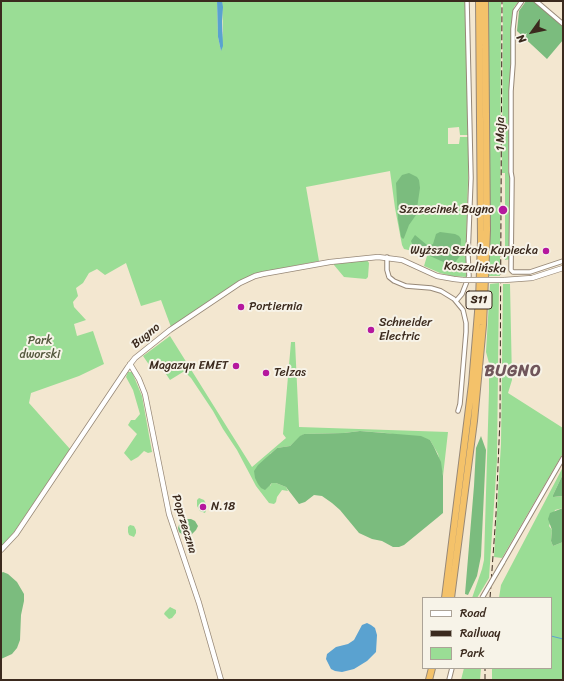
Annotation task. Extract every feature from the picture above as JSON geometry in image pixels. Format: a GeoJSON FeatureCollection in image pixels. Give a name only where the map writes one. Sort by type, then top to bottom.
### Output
{"type":"FeatureCollection","features":[{"type":"Feature","properties":{"kind":"highway","name":"S11"},"geometry":{"type":"LineString","coordinates":[[445,597],[472,384],[479,300],[481,241],[478,1]]}},
{"type":"Feature","properties":{"kind":"highway","name":"S11"},"geometry":{"type":"LineString","coordinates":[[451,597],[474,421],[483,325],[487,230],[484,1]]}},
{"type":"Feature","properties":{"kind":"highway"},"geometry":{"type":"LineString","coordinates":[[429,680],[432,669]]}},
{"type":"Feature","properties":{"kind":"street"},"geometry":{"type":"LineString","coordinates":[[456,301],[462,294],[469,276],[468,255],[471,178],[467,1]]}},
{"type":"Feature","properties":{"kind":"street","name":"1 Maja"},"geometry":{"type":"LineString","coordinates":[[522,1],[515,11],[513,28],[511,91],[511,268],[513,272],[530,272],[563,261]]}},
{"type":"Feature","properties":{"kind":"street"},"geometry":{"type":"LineString","coordinates":[[536,1],[563,24]]}},
{"type":"Feature","properties":{"kind":"street","name":"Bugno"},"geometry":{"type":"LineString","coordinates":[[1,550],[16,534],[130,364],[140,353],[170,330],[248,278],[330,262],[371,257],[387,257]]}},
{"type":"Feature","properties":{"kind":"street"},"geometry":{"type":"LineString","coordinates":[[387,257],[387,270],[390,277],[394,281],[406,286],[431,288],[441,291],[456,301],[463,310],[466,332],[460,404],[458,411]]}},
{"type":"Feature","properties":{"kind":"street","name":"Koszalińska"},"geometry":{"type":"LineString","coordinates":[[387,257],[409,263],[437,276],[463,280],[532,278],[563,268]]}},
{"type":"Feature","properties":{"kind":"street","name":"Poprzeczna"},"geometry":{"type":"LineString","coordinates":[[130,364],[142,384],[147,399],[171,523],[199,603],[221,680]]}},
{"type":"Feature","properties":{"kind":"street"},"geometry":{"type":"LineString","coordinates":[[483,597],[563,458]]}},
{"type":"Feature","properties":{"kind":"street"},"geometry":{"type":"LineString","coordinates":[[449,680],[452,669]]}},
{"type":"Feature","properties":{"kind":"green space","name":"Park dworski"},"geometry":{"type":"Polygon","coordinates":[[[1,1],[217,1],[218,37],[221,51],[223,31],[222,1],[465,1],[468,135],[460,135],[459,127],[448,128],[448,144],[459,144],[460,137],[468,137],[468,181],[466,247],[467,277],[452,276],[440,273],[424,266],[427,256],[404,249],[395,208],[390,171],[306,187],[319,261],[262,272],[247,277],[171,327],[161,300],[141,306],[126,263],[105,275],[97,269],[89,273],[83,283],[76,288],[78,296],[73,302],[74,307],[86,320],[74,324],[77,336],[93,331],[104,364],[79,376],[31,393],[29,403],[70,449],[14,532],[1,547],[1,1]]]}},
{"type":"Feature","properties":{"kind":"green space"},"geometry":{"type":"Polygon","coordinates":[[[488,1],[501,1],[500,276],[489,276],[488,1]]]}},
{"type":"Feature","properties":{"kind":"green space"},"geometry":{"type":"Polygon","coordinates":[[[503,1],[519,1],[514,7],[512,21],[508,171],[511,178],[511,259],[505,260],[505,173],[502,173],[503,1]]]}},
{"type":"Feature","properties":{"kind":"green space"},"geometry":{"type":"Polygon","coordinates":[[[526,1],[534,1],[563,27],[563,40],[547,59],[517,31],[519,11],[526,1]]]}},
{"type":"Feature","properties":{"kind":"green space"},"geometry":{"type":"Polygon","coordinates":[[[409,173],[417,177],[420,188],[416,215],[409,225],[403,239],[401,237],[398,219],[396,183],[402,175],[409,173]]]}},
{"type":"Feature","properties":{"kind":"green space"},"geometry":{"type":"Polygon","coordinates":[[[440,232],[455,234],[461,239],[460,256],[453,265],[414,249],[411,241],[415,235],[427,245],[431,245],[433,244],[436,234],[440,232]]]}},
{"type":"Feature","properties":{"kind":"green space"},"geometry":{"type":"Polygon","coordinates":[[[367,260],[369,263],[368,277],[366,279],[344,277],[334,265],[334,263],[367,260]]]}},
{"type":"Feature","properties":{"kind":"green space"},"geometry":{"type":"Polygon","coordinates":[[[499,283],[497,460],[489,578],[478,597],[472,597],[484,560],[489,391],[489,363],[486,352],[490,284],[499,283]]]}},
{"type":"Feature","properties":{"kind":"green space"},"geometry":{"type":"Polygon","coordinates":[[[503,284],[510,284],[512,380],[508,393],[563,428],[563,453],[502,558],[494,557],[501,444],[503,284]]]}},
{"type":"Feature","properties":{"kind":"green space"},"geometry":{"type":"Polygon","coordinates":[[[170,336],[252,467],[286,438],[283,434],[291,342],[295,342],[299,427],[448,432],[443,476],[438,454],[430,440],[386,433],[360,431],[304,434],[290,446],[277,448],[270,454],[270,486],[272,483],[276,483],[286,487],[288,491],[282,490],[274,504],[269,503],[256,486],[237,450],[191,378],[183,372],[170,380],[160,365],[152,369],[143,356],[170,336]]]}},
{"type":"Feature","properties":{"kind":"green space"},"geometry":{"type":"Polygon","coordinates":[[[128,372],[132,372],[142,396],[152,452],[148,453],[144,451],[131,461],[124,453],[137,434],[128,425],[131,420],[135,420],[140,414],[133,390],[126,377],[128,372]]]}},
{"type":"Feature","properties":{"kind":"green space"},"geometry":{"type":"Polygon","coordinates":[[[360,431],[421,436],[430,440],[441,462],[443,476],[443,513],[404,545],[399,547],[393,547],[382,541],[372,539],[359,533],[340,510],[322,496],[314,495],[305,502],[299,504],[286,487],[272,483],[265,490],[261,488],[255,478],[254,471],[258,465],[277,448],[290,446],[304,434],[360,431]]]}},
{"type":"Feature","properties":{"kind":"green space"},"geometry":{"type":"Polygon","coordinates":[[[481,436],[486,450],[481,556],[477,576],[468,595],[465,594],[476,448],[481,436]]]}},
{"type":"Feature","properties":{"kind":"green space"},"geometry":{"type":"Polygon","coordinates":[[[563,467],[563,474],[553,495],[555,497],[563,496],[563,508],[555,510],[549,526],[552,530],[551,541],[553,546],[563,542],[563,680],[492,680],[492,669],[552,669],[552,597],[499,597],[501,585],[563,467]]]}},
{"type":"Feature","properties":{"kind":"green space"},"geometry":{"type":"Polygon","coordinates":[[[563,474],[563,496],[553,497],[553,495],[563,474]]]}},
{"type":"Feature","properties":{"kind":"green space"},"geometry":{"type":"Polygon","coordinates":[[[199,498],[204,500],[206,504],[207,508],[205,513],[200,511],[197,506],[197,500],[199,498]]]}},
{"type":"Feature","properties":{"kind":"green space"},"geometry":{"type":"Polygon","coordinates":[[[563,508],[563,542],[553,546],[551,541],[552,530],[548,519],[550,513],[563,508]]]}},
{"type":"Feature","properties":{"kind":"green space"},"geometry":{"type":"Polygon","coordinates":[[[186,519],[195,521],[198,526],[191,535],[184,536],[179,532],[178,528],[179,525],[186,519]]]}},
{"type":"Feature","properties":{"kind":"green space"},"geometry":{"type":"Polygon","coordinates":[[[130,525],[134,526],[136,530],[134,537],[129,535],[128,532],[128,527],[130,525]]]}},
{"type":"Feature","properties":{"kind":"green space"},"geometry":{"type":"Polygon","coordinates":[[[3,572],[8,574],[17,582],[24,594],[24,601],[21,615],[20,640],[17,648],[12,654],[1,659],[1,573],[3,572]]]}},
{"type":"Feature","properties":{"kind":"green space"},"geometry":{"type":"Polygon","coordinates":[[[170,607],[176,610],[176,613],[169,619],[164,614],[170,607]]]}},
{"type":"Feature","properties":{"kind":"green space"},"geometry":{"type":"Polygon","coordinates":[[[464,669],[481,669],[480,680],[461,680],[464,669]]]}},
{"type":"Feature","properties":{"kind":"water"},"geometry":{"type":"Polygon","coordinates":[[[217,1],[222,1],[223,7],[223,46],[221,51],[218,37],[217,1]]]}},
{"type":"Feature","properties":{"kind":"water"},"geometry":{"type":"Polygon","coordinates":[[[367,623],[375,628],[377,635],[376,652],[367,661],[354,669],[342,672],[331,669],[326,659],[327,654],[336,647],[348,644],[354,640],[362,625],[367,623]]]}},
{"type":"Feature","properties":{"kind":"waterway"},"geometry":{"type":"LineString","coordinates":[[552,636],[563,639]]}},
{"type":"Feature","properties":{"kind":"railway"},"geometry":{"type":"LineString","coordinates":[[490,597],[496,514],[500,418],[502,1]]}},
{"type":"Feature","properties":{"kind":"railway"},"geometry":{"type":"LineString","coordinates":[[485,669],[485,680]]}},
{"type":"Feature","properties":{"kind":"place","name":"Szczecinek Bugno"},"geometry":{"type":"Point","coordinates":[503,210]}},
{"type":"Feature","properties":{"kind":"place","name":"Wyższa Szkoła Kupiecka"},"geometry":{"type":"Point","coordinates":[546,251]}},
{"type":"Feature","properties":{"kind":"place","name":"Portiernia"},"geometry":{"type":"Point","coordinates":[241,307]}},
{"type":"Feature","properties":{"kind":"place","name":"Schneider Electric"},"geometry":{"type":"Point","coordinates":[371,330]}},
{"type":"Feature","properties":{"kind":"place","name":"Magazyn EMET"},"geometry":{"type":"Point","coordinates":[236,366]}},
{"type":"Feature","properties":{"kind":"place","name":"Telzas"},"geometry":{"type":"Point","coordinates":[266,373]}},
{"type":"Feature","properties":{"kind":"place","name":"N.18"},"geometry":{"type":"Point","coordinates":[203,507]}},
{"type":"Feature","properties":{"kind":"district","name":"BUGNO"},"geometry":{"type":"Point","coordinates":[513,372]}}]}
